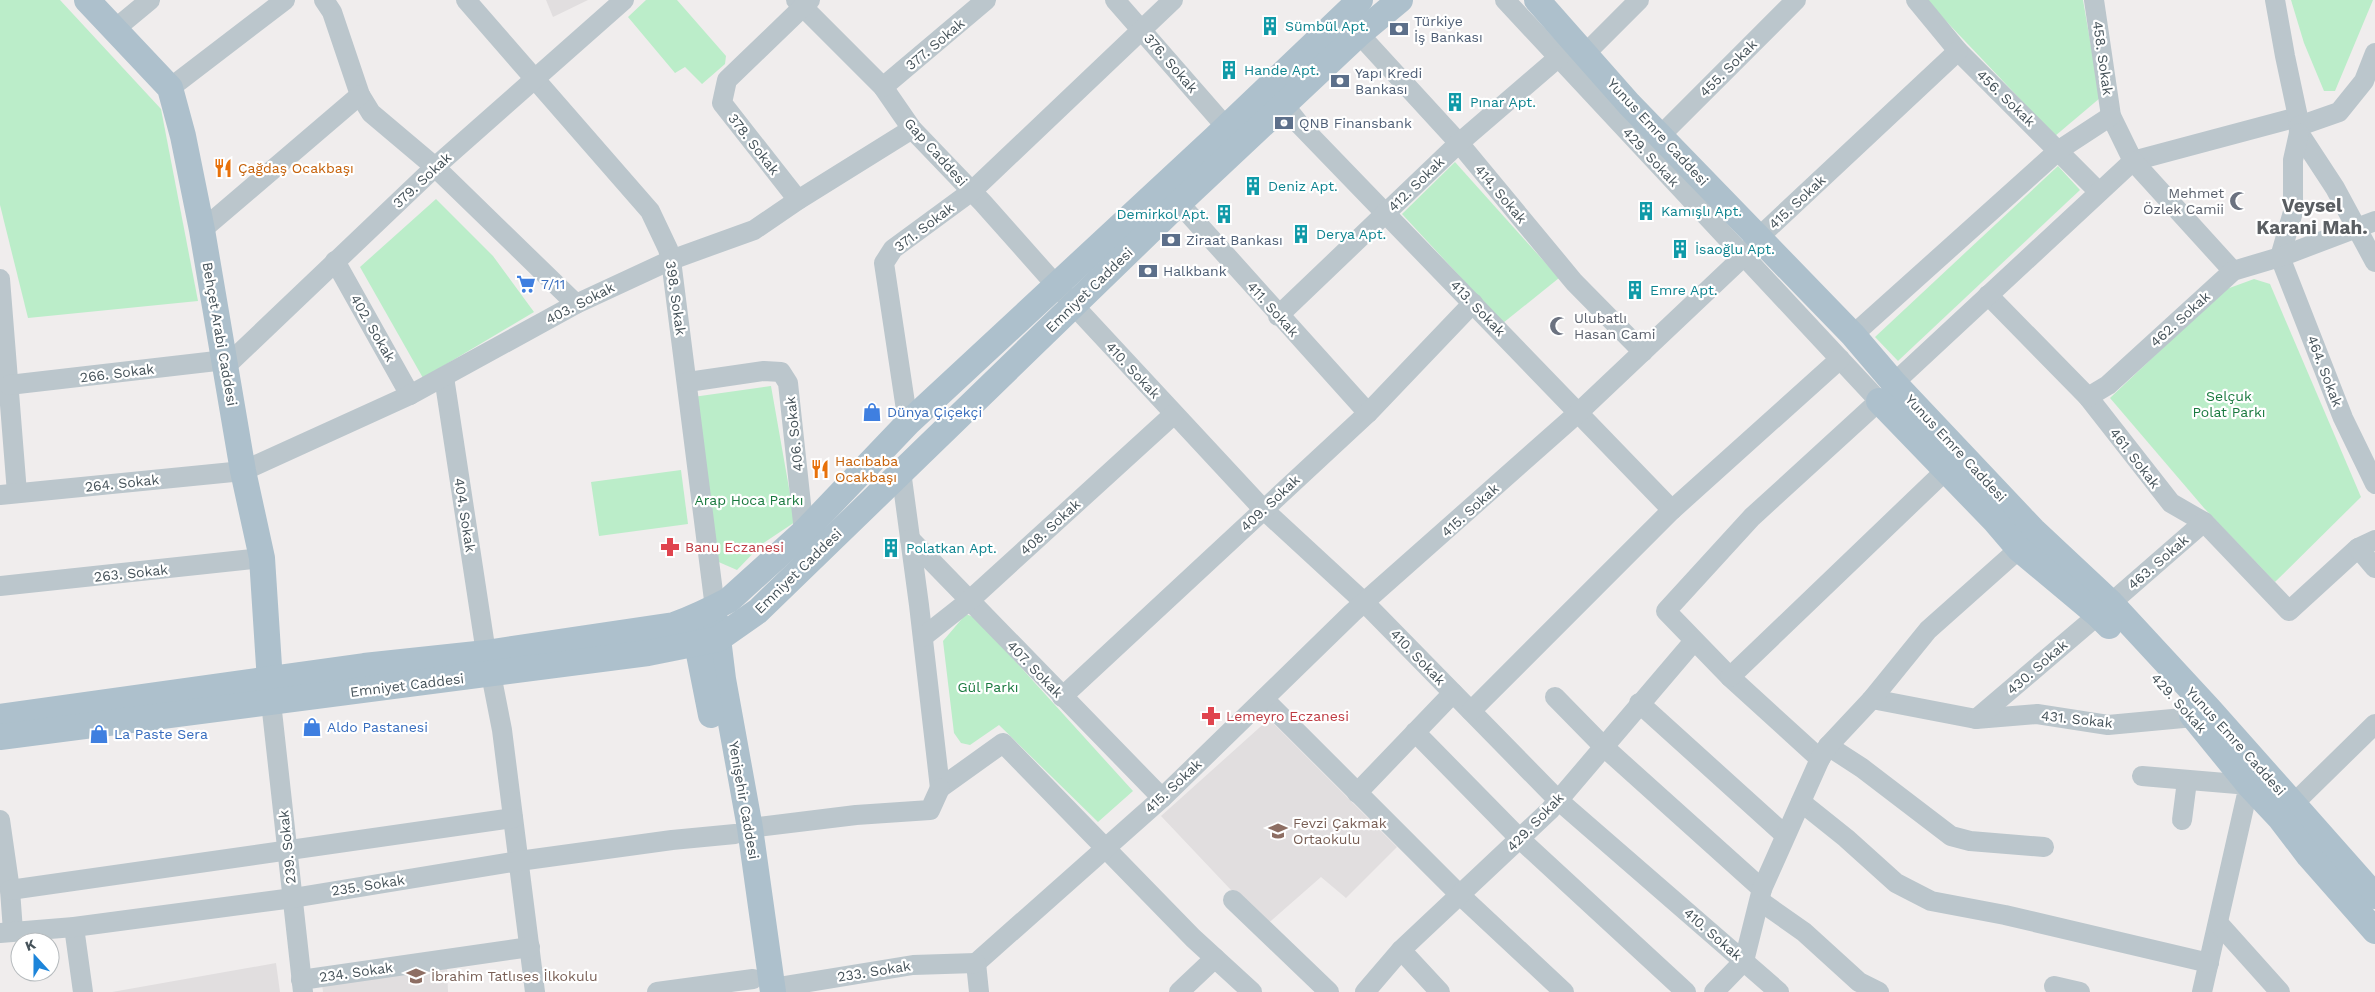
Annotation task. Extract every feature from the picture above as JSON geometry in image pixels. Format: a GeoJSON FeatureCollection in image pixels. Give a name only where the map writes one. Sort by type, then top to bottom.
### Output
{"type":"FeatureCollection","features":[{"type":"Feature","properties":{"kind":"main road","name":"Behçet Arabi Caddesi"},"geometry":{"type":"LineString","coordinates":[[87,0],[170,88],[183,136],[226,363],[243,471],[262,558],[270,692]]}},
{"type":"Feature","properties":{"kind":"main road","name":"Emniyet Caddesi"},"geometry":{"type":"LineString","coordinates":[[489,663],[674,625],[729,600],[804,532],[908,423],[1360,0]]}},
{"type":"Feature","properties":{"kind":"main road","name":"Emniyet Caddesi"},"geometry":{"type":"LineString","coordinates":[[0,737],[270,692],[489,663],[648,653],[708,641],[758,611],[1179,204],[1360,34],[1400,0]]}},
{"type":"Feature","properties":{"kind":"main road","name":"Yunus Emre Caddesi"},"geometry":{"type":"LineString","coordinates":[[1538,0],[1660,136],[1751,247],[1853,335],[1887,392],[2033,530],[2105,609],[2210,710],[2286,811],[2371,885]]}},
{"type":"Feature","properties":{"kind":"main road","name":"429. Sokak"},"geometry":{"type":"LineString","coordinates":[[1887,392],[1946,470],[1995,521],[2019,550],[2105,609],[2249,785],[2286,811],[2309,856],[2375,931]]}},
{"type":"Feature","properties":{"kind":"main road","name":"Yenişehir Caddesi"},"geometry":{"type":"LineString","coordinates":[[706,612],[708,641],[743,831],[763,988]]}},
{"type":"Feature","properties":{"kind":"main road","name":"Emniyet Caddesi"},"geometry":{"type":"LineString","coordinates":[[0,717],[270,692]]}},
{"type":"Feature","properties":{"kind":"street"},"geometry":{"type":"LineString","coordinates":[[115,29],[150,0]]}},
{"type":"Feature","properties":{"kind":"street"},"geometry":{"type":"LineString","coordinates":[[170,88],[284,0]]}},
{"type":"Feature","properties":{"kind":"street"},"geometry":{"type":"LineString","coordinates":[[324,0],[332,12],[360,95],[371,113],[435,167],[576,304]]}},
{"type":"Feature","properties":{"kind":"street","name":"398. Sokak"},"geometry":{"type":"LineString","coordinates":[[466,0],[650,211],[668,249],[688,382],[696,462],[706,612]]}},
{"type":"Feature","properties":{"kind":"street","name":"379. Sokak"},"geometry":{"type":"LineString","coordinates":[[226,363],[435,167],[624,0]]}},
{"type":"Feature","properties":{"kind":"street","name":"377. Sokak"},"geometry":{"type":"LineString","coordinates":[[883,88],[986,0]]}},
{"type":"Feature","properties":{"kind":"street","name":"376. Sokak"},"geometry":{"type":"LineString","coordinates":[[1115,0],[1226,127]]}},
{"type":"Feature","properties":{"kind":"street","name":"371. Sokak"},"geometry":{"type":"LineString","coordinates":[[908,423],[884,263],[893,249],[972,191],[1173,0]]}},
{"type":"Feature","properties":{"kind":"street","name":"429. Sokak"},"geometry":{"type":"LineString","coordinates":[[1506,0],[1559,57],[1751,247],[1840,359],[1887,392]]}},
{"type":"Feature","properties":{"kind":"street"},"geometry":{"type":"LineString","coordinates":[[1585,54],[1639,0]]}},
{"type":"Feature","properties":{"kind":"street","name":"455. Sokak"},"geometry":{"type":"LineString","coordinates":[[1660,136],[1796,0]]}},
{"type":"Feature","properties":{"kind":"street","name":"456. Sokak"},"geometry":{"type":"LineString","coordinates":[[1916,0],[1958,51],[2100,192]]}},
{"type":"Feature","properties":{"kind":"street","name":"458. Sokak"},"geometry":{"type":"LineString","coordinates":[[2094,0],[2111,116],[2133,161],[2233,271]]}},
{"type":"Feature","properties":{"kind":"street"},"geometry":{"type":"LineString","coordinates":[[2275,0],[2299,125],[2336,188],[2367,225],[2375,262]]}},
{"type":"Feature","properties":{"kind":"street","name":"Gap Caddesi"},"geometry":{"type":"LineString","coordinates":[[803,2],[883,88],[912,129],[972,191],[1073,305]]}},
{"type":"Feature","properties":{"kind":"street","name":"378. Sokak"},"geometry":{"type":"LineString","coordinates":[[798,200],[722,103],[727,80],[803,2]]}},
{"type":"Feature","properties":{"kind":"street","name":"414. Sokak"},"geometry":{"type":"LineString","coordinates":[[1360,34],[1459,143],[1574,282],[1643,352]]}},
{"type":"Feature","properties":{"kind":"street","name":"415. Sokak"},"geometry":{"type":"LineString","coordinates":[[976,963],[1162,798],[1365,603],[1579,412],[1958,51]]}},
{"type":"Feature","properties":{"kind":"street"},"geometry":{"type":"LineString","coordinates":[[2044,847],[1970,841],[1951,836],[1862,768],[1824,752],[1730,677],[1666,611],[1752,517],[2133,161],[2299,125],[2339,112],[2364,81],[2375,53]]}},
{"type":"Feature","properties":{"kind":"street","name":"412. Sokak"},"geometry":{"type":"LineString","coordinates":[[1278,316],[1459,143],[1559,57]]}},
{"type":"Feature","properties":{"kind":"street"},"geometry":{"type":"LineString","coordinates":[[202,230],[360,95]]}},
{"type":"Feature","properties":{"kind":"street","name":"413. Sokak"},"geometry":{"type":"LineString","coordinates":[[1285,106],[1300,125],[1672,510]]}},
{"type":"Feature","properties":{"kind":"street"},"geometry":{"type":"LineString","coordinates":[[1853,335],[2059,150],[2111,116]]}},
{"type":"Feature","properties":{"kind":"street"},"geometry":{"type":"LineString","coordinates":[[2280,257],[2292,212],[2293,160],[2299,125]]}},
{"type":"Feature","properties":{"kind":"street","name":"403. Sokak"},"geometry":{"type":"LineString","coordinates":[[243,471],[410,395],[576,304],[671,260],[754,230],[798,200],[912,129]]}},
{"type":"Feature","properties":{"kind":"street","name":"411. Sokak"},"geometry":{"type":"LineString","coordinates":[[1179,204],[1278,316],[1368,413]]}},
{"type":"Feature","properties":{"kind":"street","name":"462. Sokak"},"geometry":{"type":"LineString","coordinates":[[2088,398],[2108,385],[2233,271],[2280,257],[2367,225]]}},
{"type":"Feature","properties":{"kind":"street","name":"464. Sokak"},"geometry":{"type":"LineString","coordinates":[[2280,257],[2342,418],[2375,484]]}},
{"type":"Feature","properties":{"kind":"street","name":"402. Sokak"},"geometry":{"type":"LineString","coordinates":[[335,261],[410,395]]}},
{"type":"Feature","properties":{"kind":"street"},"geometry":{"type":"LineString","coordinates":[[0,279],[9,385],[8,494]]}},
{"type":"Feature","properties":{"kind":"street","name":"461. Sokak"},"geometry":{"type":"LineString","coordinates":[[1988,296],[2088,398],[2171,503],[2204,522],[2289,611],[2367,544]]}},
{"type":"Feature","properties":{"kind":"street","name":"409. Sokak"},"geometry":{"type":"LineString","coordinates":[[1062,697],[1368,413],[1473,303]]}},
{"type":"Feature","properties":{"kind":"street","name":"410. Sokak"},"geometry":{"type":"LineString","coordinates":[[1073,305],[1264,509],[1365,603],[1558,800],[1779,992]]}},
{"type":"Feature","properties":{"kind":"street"},"geometry":{"type":"LineString","coordinates":[[1471,711],[1672,510],[1840,359]]}},
{"type":"Feature","properties":{"kind":"street","name":"266. Sokak"},"geometry":{"type":"LineString","coordinates":[[9,385],[226,363]]}},
{"type":"Feature","properties":{"kind":"street","name":"406. Sokak"},"geometry":{"type":"LineString","coordinates":[[688,382],[764,370],[780,372],[788,383],[804,532]]}},
{"type":"Feature","properties":{"kind":"street","name":"404. Sokak"},"geometry":{"type":"LineString","coordinates":[[444,377],[489,663],[502,730],[536,992]]}},
{"type":"Feature","properties":{"kind":"street","name":"408. Sokak"},"geometry":{"type":"LineString","coordinates":[[923,637],[970,600],[1174,414]]}},
{"type":"Feature","properties":{"kind":"street"},"geometry":{"type":"LineString","coordinates":[[1730,677],[1946,470]]}},
{"type":"Feature","properties":{"kind":"street","name":"264. Sokak"},"geometry":{"type":"LineString","coordinates":[[8,494],[243,471]]}},
{"type":"Feature","properties":{"kind":"street"},"geometry":{"type":"LineString","coordinates":[[901,471],[923,637],[940,788],[1003,743],[1215,958],[1252,992]]}},
{"type":"Feature","properties":{"kind":"street","name":"463. Sokak"},"geometry":{"type":"LineString","coordinates":[[2105,609],[2204,522]]}},
{"type":"Feature","properties":{"kind":"street","name":"407. Sokak"},"geometry":{"type":"LineString","coordinates":[[910,539],[1162,798]]}},
{"type":"Feature","properties":{"kind":"street"},"geometry":{"type":"LineString","coordinates":[[2367,544],[2375,568]]}},
{"type":"Feature","properties":{"kind":"street"},"geometry":{"type":"LineString","coordinates":[[1714,992],[1744,961],[1761,895],[1824,752],[1872,699],[1928,630],[2019,550]]}},
{"type":"Feature","properties":{"kind":"street","name":"263. Sokak"},"geometry":{"type":"LineString","coordinates":[[0,586],[262,558]]}},
{"type":"Feature","properties":{"kind":"street","name":"430. Sokak"},"geometry":{"type":"LineString","coordinates":[[1976,719],[2105,609]]}},
{"type":"Feature","properties":{"kind":"street","name":"429. Sokak"},"geometry":{"type":"LineString","coordinates":[[1365,992],[1401,950],[1520,839],[1558,800],[1694,641]]}},
{"type":"Feature","properties":{"kind":"street","name":"239. Sokak"},"geometry":{"type":"LineString","coordinates":[[270,692],[302,986]]}},
{"type":"Feature","properties":{"kind":"street"},"geometry":{"type":"LineString","coordinates":[[1357,792],[1453,693]]}},
{"type":"Feature","properties":{"kind":"street"},"geometry":{"type":"LineString","coordinates":[[1556,698],[1604,747],[1761,895],[1804,932],[1855,987],[1879,992]]}},
{"type":"Feature","properties":{"kind":"street"},"geometry":{"type":"LineString","coordinates":[[1264,699],[1460,895],[1564,992]]}},
{"type":"Feature","properties":{"kind":"street","name":"431. Sokak"},"geometry":{"type":"LineString","coordinates":[[1872,699],[1976,719],[2037,714],[2108,725],[2194,717]]}},
{"type":"Feature","properties":{"kind":"street"},"geometry":{"type":"LineString","coordinates":[[1639,703],[1786,835]]}},
{"type":"Feature","properties":{"kind":"street"},"geometry":{"type":"LineString","coordinates":[[2286,811],[2375,724]]}},
{"type":"Feature","properties":{"kind":"street"},"geometry":{"type":"LineString","coordinates":[[1415,732],[1520,839],[1686,992]]}},
{"type":"Feature","properties":{"kind":"street"},"geometry":{"type":"LineString","coordinates":[[2142,776],[2249,785],[2219,924],[2202,992]]}},
{"type":"Feature","properties":{"kind":"street"},"geometry":{"type":"LineString","coordinates":[[2182,820],[2187,781]]}},
{"type":"Feature","properties":{"kind":"street","name":"235. Sokak"},"geometry":{"type":"LineString","coordinates":[[6,932],[74,927],[293,898],[519,861],[856,815],[930,810],[940,788]]}},
{"type":"Feature","properties":{"kind":"street"},"geometry":{"type":"LineString","coordinates":[[1801,802],[1846,838],[1896,883],[1931,901],[2005,915],[2209,963]]}},
{"type":"Feature","properties":{"kind":"street"},"geometry":{"type":"LineString","coordinates":[[10,890],[513,818]]}},
{"type":"Feature","properties":{"kind":"street"},"geometry":{"type":"LineString","coordinates":[[0,820],[10,890],[6,932]]}},
{"type":"Feature","properties":{"kind":"street"},"geometry":{"type":"LineString","coordinates":[[1233,900],[1329,992]]}},
{"type":"Feature","properties":{"kind":"street"},"geometry":{"type":"LineString","coordinates":[[2219,924],[2280,992]]}},
{"type":"Feature","properties":{"kind":"street"},"geometry":{"type":"LineString","coordinates":[[74,927],[83,992]]}},
{"type":"Feature","properties":{"kind":"street","name":"234. Sokak"},"geometry":{"type":"LineString","coordinates":[[302,986],[530,947]]}},
{"type":"Feature","properties":{"kind":"street"},"geometry":{"type":"LineString","coordinates":[[1401,950],[1440,992]]}},
{"type":"Feature","properties":{"kind":"street"},"geometry":{"type":"LineString","coordinates":[[1178,992],[1215,958]]}},
{"type":"Feature","properties":{"kind":"street"},"geometry":{"type":"LineString","coordinates":[[976,963],[980,992]]}},
{"type":"Feature","properties":{"kind":"street","name":"233. Sokak"},"geometry":{"type":"LineString","coordinates":[[657,992],[763,988],[914,965],[976,963]]}},
{"type":"Feature","properties":{"kind":"street"},"geometry":{"type":"LineString","coordinates":[[2054,986],[2080,992]]}},
{"type":"Feature","properties":{"kind":"shaded area"},"geometry":{"type":"Polygon","coordinates":[[[546,0],[588,0],[553,17],[546,0]]]}},
{"type":"Feature","properties":{"kind":"shaded area","name":"Fevzi Çakmak Ortaokulu"},"geometry":{"type":"Polygon","coordinates":[[[1269,719],[1397,847],[1346,898],[1321,877],[1265,926],[1161,816],[1269,719]]]}},
{"type":"Feature","properties":{"kind":"shaded area"},"geometry":{"type":"Polygon","coordinates":[[[276,963],[280,992],[112,992],[276,963]]]}},
{"type":"Feature","properties":{"kind":"shaded area","name":"İbrahim Tatlıses İlkokulu"},"geometry":{"type":"Polygon","coordinates":[[[447,967],[448,992],[323,992],[322,984],[447,967]]]}},
{"type":"Feature","properties":{"kind":"green space"},"geometry":{"type":"Polygon","coordinates":[[[0,0],[60,0],[161,109],[198,301],[28,318],[0,205],[0,0]]]}},
{"type":"Feature","properties":{"kind":"green space"},"geometry":{"type":"Polygon","coordinates":[[[646,0],[677,0],[726,56],[725,64],[702,84],[685,67],[675,73],[628,17],[646,0]]]}},
{"type":"Feature","properties":{"kind":"green space"},"geometry":{"type":"Polygon","coordinates":[[[1926,0],[2083,0],[2100,98],[2055,136],[1926,0]]]}},
{"type":"Feature","properties":{"kind":"green space"},"geometry":{"type":"Polygon","coordinates":[[[2291,0],[2373,0],[2335,91],[2324,91],[2304,43],[2291,0]]]}},
{"type":"Feature","properties":{"kind":"green space"},"geometry":{"type":"Polygon","coordinates":[[[1455,162],[1559,278],[1503,323],[1402,214],[1455,162]]]}},
{"type":"Feature","properties":{"kind":"green space"},"geometry":{"type":"Polygon","coordinates":[[[2058,166],[2080,190],[1898,361],[1875,337],[2058,166]]]}},
{"type":"Feature","properties":{"kind":"green space"},"geometry":{"type":"Polygon","coordinates":[[[436,199],[493,256],[534,312],[423,378],[360,267],[436,199]]]}},
{"type":"Feature","properties":{"kind":"green space","name":"Selçuk Polat Parkı"},"geometry":{"type":"Polygon","coordinates":[[[2254,279],[2270,284],[2361,497],[2275,582],[2204,508],[2110,398],[2224,290],[2254,279]]]}},
{"type":"Feature","properties":{"kind":"green space","name":"Arap Hoca Parkı"},"geometry":{"type":"Polygon","coordinates":[[[771,386],[795,522],[762,544],[737,570],[714,560],[693,397],[771,386]]]}},
{"type":"Feature","properties":{"kind":"green space"},"geometry":{"type":"Polygon","coordinates":[[[681,470],[688,524],[599,536],[591,482],[681,470]]]}},
{"type":"Feature","properties":{"kind":"green space","name":"Gül Parkı"},"geometry":{"type":"Polygon","coordinates":[[[966,614],[976,618],[1133,791],[1098,822],[999,725],[970,745],[961,743],[954,733],[943,641],[966,614]]]}},
{"type":"Feature","properties":{"kind":"place","name":"Sümbül Apt."},"geometry":{"type":"Point","coordinates":[1270,26]}},
{"type":"Feature","properties":{"kind":"place","name":"Türkiye İş Bankası"},"geometry":{"type":"Point","coordinates":[1399,29]}},
{"type":"Feature","properties":{"kind":"place","name":"Hande Apt."},"geometry":{"type":"Point","coordinates":[1229,70]}},
{"type":"Feature","properties":{"kind":"place","name":"Yapı Kredi Bankası"},"geometry":{"type":"Point","coordinates":[1340,81]}},
{"type":"Feature","properties":{"kind":"place","name":"Pınar Apt."},"geometry":{"type":"Point","coordinates":[1455,102]}},
{"type":"Feature","properties":{"kind":"place","name":"QNB Finansbank"},"geometry":{"type":"Point","coordinates":[1284,123]}},
{"type":"Feature","properties":{"kind":"place","name":"Çağdaş Ocakbaşı"},"geometry":{"type":"Point","coordinates":[223,168]}},
{"type":"Feature","properties":{"kind":"place","name":"Deniz Apt."},"geometry":{"type":"Point","coordinates":[1253,186]}},
{"type":"Feature","properties":{"kind":"place","name":"Mehmet Özlek Camii"},"geometry":{"type":"Point","coordinates":[2239,201]}},
{"type":"Feature","properties":{"kind":"place","name":"Kamışlı Apt."},"geometry":{"type":"Point","coordinates":[1646,211]}},
{"type":"Feature","properties":{"kind":"place","name":"Demirkol Apt."},"geometry":{"type":"Point","coordinates":[1224,214]}},
{"type":"Feature","properties":{"kind":"place","name":"Derya Apt."},"geometry":{"type":"Point","coordinates":[1301,234]}},
{"type":"Feature","properties":{"kind":"place","name":"Ziraat Bankası"},"geometry":{"type":"Point","coordinates":[1171,240]}},
{"type":"Feature","properties":{"kind":"place","name":"İsaoğlu Apt."},"geometry":{"type":"Point","coordinates":[1680,249]}},
{"type":"Feature","properties":{"kind":"place","name":"Halkbank"},"geometry":{"type":"Point","coordinates":[1148,271]}},
{"type":"Feature","properties":{"kind":"place","name":"7/11"},"geometry":{"type":"Point","coordinates":[526,284]}},
{"type":"Feature","properties":{"kind":"place","name":"Emre Apt."},"geometry":{"type":"Point","coordinates":[1635,290]}},
{"type":"Feature","properties":{"kind":"place","name":"Ulubatlı Hasan Cami"},"geometry":{"type":"Point","coordinates":[1559,326]}},
{"type":"Feature","properties":{"kind":"place","name":"Dünya Çiçekçi"},"geometry":{"type":"Point","coordinates":[872,412]}},
{"type":"Feature","properties":{"kind":"place","name":"Hacıbaba Ocakbaşı"},"geometry":{"type":"Point","coordinates":[820,469]}},
{"type":"Feature","properties":{"kind":"place","name":"Banu Eczanesi"},"geometry":{"type":"Point","coordinates":[670,547]}},
{"type":"Feature","properties":{"kind":"place","name":"Polatkan Apt."},"geometry":{"type":"Point","coordinates":[891,548]}},
{"type":"Feature","properties":{"kind":"place","name":"Lemeyro Eczanesi"},"geometry":{"type":"Point","coordinates":[1211,716]}},
{"type":"Feature","properties":{"kind":"place","name":"Aldo Pastanesi"},"geometry":{"type":"Point","coordinates":[312,727]}},
{"type":"Feature","properties":{"kind":"place","name":"La Paste Sera"},"geometry":{"type":"Point","coordinates":[99,734]}},
{"type":"Feature","properties":{"kind":"place","name":"Fevzi Çakmak Ortaokulu"},"geometry":{"type":"Point","coordinates":[1278,831]}},
{"type":"Feature","properties":{"kind":"place","name":"İbrahim Tatlıses İlkokulu"},"geometry":{"type":"Point","coordinates":[416,976]}},
{"type":"Feature","properties":{"kind":"district","name":"Veysel Karani Mah."},"geometry":{"type":"Point","coordinates":[2312,216]}}]}
